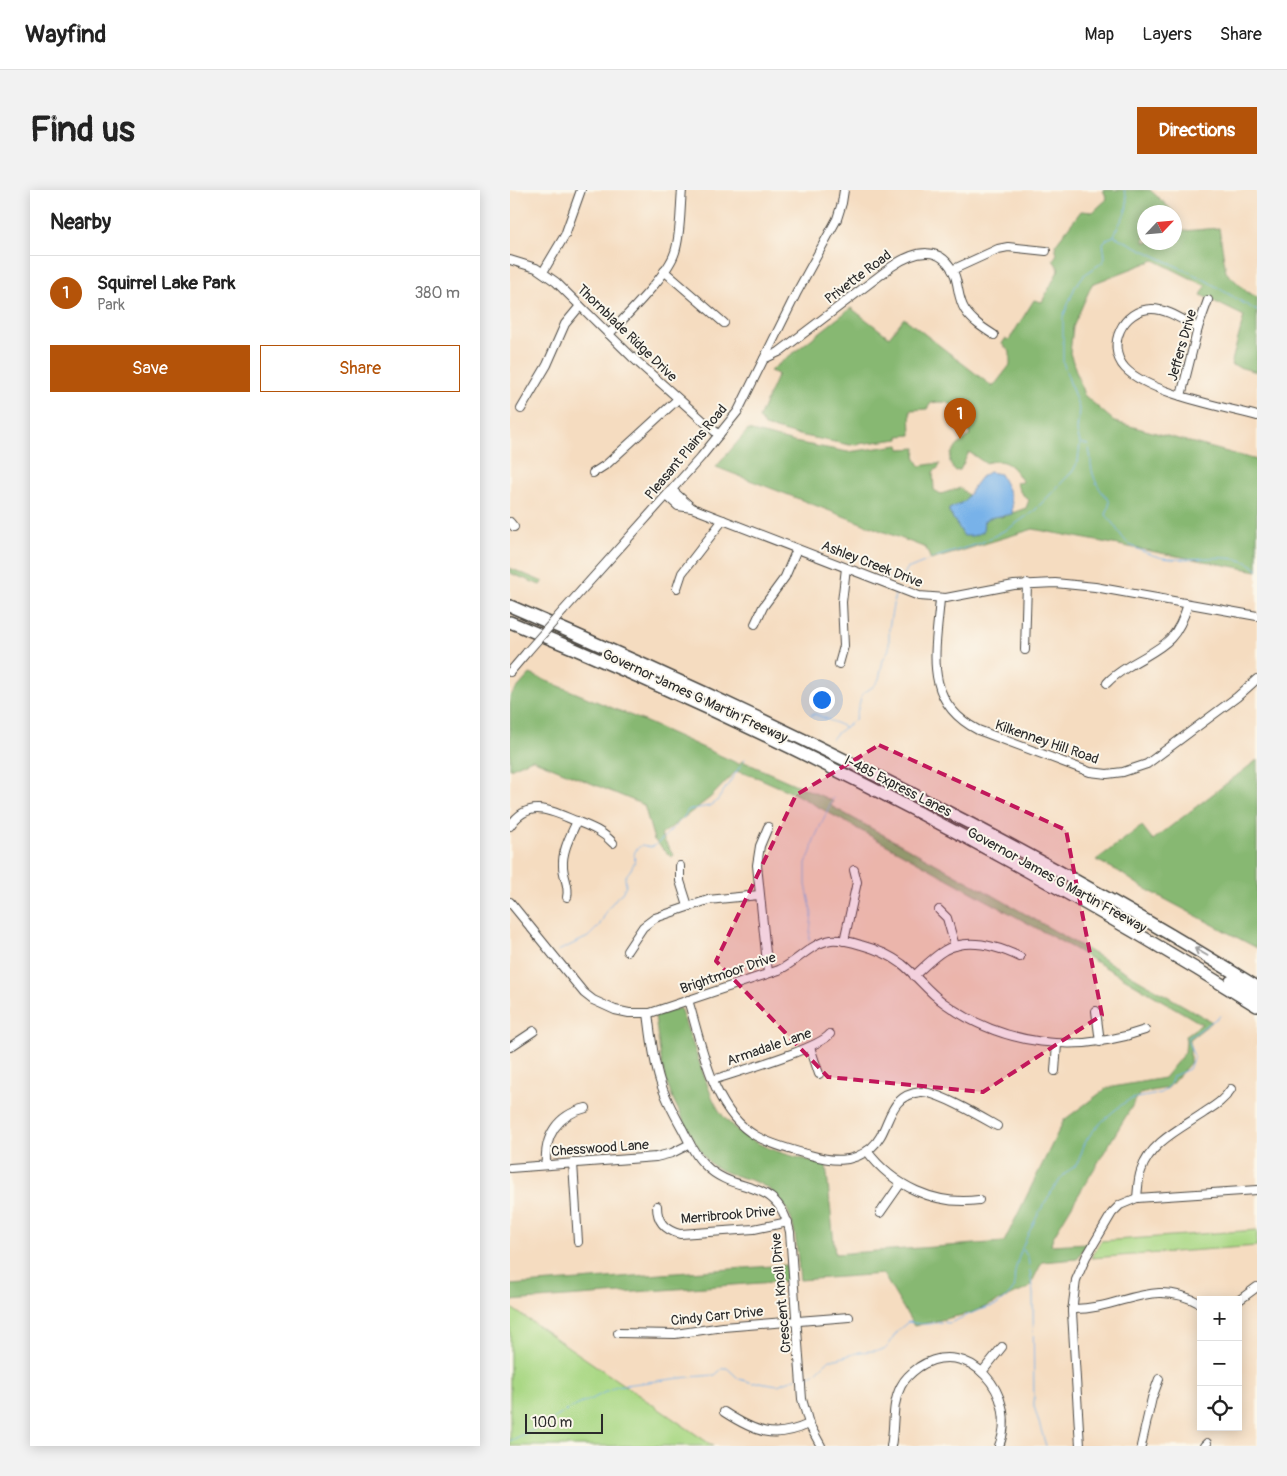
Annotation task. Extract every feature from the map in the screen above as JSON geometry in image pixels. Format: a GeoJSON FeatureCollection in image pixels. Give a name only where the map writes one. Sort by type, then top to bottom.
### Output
{"type":"FeatureCollection","features":[{"type":"Feature","properties":{"kind":"highway","name":"Governor James G Martin Freeway"},"geometry":{"type":"LineString","coordinates":[[510,606],[688,684],[893,783],[1045,864],[1254,984]]}},
{"type":"Feature","properties":{"kind":"highway","name":"I-485 Express Lanes"},"geometry":{"type":"LineString","coordinates":[[510,615],[742,717],[914,803],[1082,894],[1257,997]]}},
{"type":"Feature","properties":{"kind":"highway","name":"I-485 Express Lanes"},"geometry":{"type":"LineString","coordinates":[[510,623],[698,705],[863,784],[994,853],[1175,955],[1257,1006]]}},
{"type":"Feature","properties":{"kind":"highway"},"geometry":{"type":"LineString","coordinates":[[510,623],[566,654]]}},
{"type":"Feature","properties":{"kind":"highway","name":"Governor James G Martin Freeway"},"geometry":{"type":"LineString","coordinates":[[510,630],[687,708],[853,787],[968,847],[1178,965],[1257,1014]]}},
{"type":"Feature","properties":{"kind":"street"},"geometry":{"type":"LineString","coordinates":[[544,272],[565,235],[581,190]]}},
{"type":"Feature","properties":{"kind":"street"},"geometry":{"type":"LineString","coordinates":[[609,334],[664,271],[675,253],[679,238],[682,190]]}},
{"type":"Feature","properties":{"kind":"street","name":"Pleasant Plains Road"},"geometry":{"type":"LineString","coordinates":[[510,672],[720,435],[746,398],[798,292],[837,219],[844,190]]}},
{"type":"Feature","properties":{"kind":"street"},"geometry":{"type":"LineString","coordinates":[[994,335],[972,320],[966,312],[961,303],[952,270],[998,249],[1008,247],[1046,251]]}},
{"type":"Feature","properties":{"kind":"street","name":"Privette Road"},"geometry":{"type":"LineString","coordinates":[[764,359],[779,352],[905,257],[914,254],[932,254],[947,262],[952,270]]}},
{"type":"Feature","properties":{"kind":"street","name":"Thornblade Ridge Drive"},"geometry":{"type":"LineString","coordinates":[[510,260],[532,266],[544,272],[678,399],[720,435]]}},
{"type":"Feature","properties":{"kind":"street"},"geometry":{"type":"LineString","coordinates":[[664,271],[724,323]]}},
{"type":"Feature","properties":{"kind":"street","name":"Jeffers Drive"},"geometry":{"type":"LineString","coordinates":[[1181,396],[1198,328],[1208,300]]}},
{"type":"Feature","properties":{"kind":"street"},"geometry":{"type":"LineString","coordinates":[[520,409],[547,365],[566,324],[580,306]]}},
{"type":"Feature","properties":{"kind":"street"},"geometry":{"type":"LineString","coordinates":[[1198,328],[1169,314],[1152,309],[1141,311],[1131,316],[1122,326],[1117,336],[1117,352],[1124,367],[1142,380],[1181,396],[1257,416]]}},
{"type":"Feature","properties":{"kind":"street"},"geometry":{"type":"LineString","coordinates":[[593,473],[607,464],[678,399]]}},
{"type":"Feature","properties":{"kind":"street","name":"Ashley Creek Drive"},"geometry":{"type":"LineString","coordinates":[[669,493],[678,506],[692,508],[915,595],[940,599],[999,587],[1055,583],[1084,585],[1257,616]]}},
{"type":"Feature","properties":{"kind":"street"},"geometry":{"type":"LineString","coordinates":[[677,588],[682,573],[723,520]]}},
{"type":"Feature","properties":{"kind":"street"},"geometry":{"type":"LineString","coordinates":[[755,624],[763,607],[785,577],[797,549]]}},
{"type":"Feature","properties":{"kind":"street"},"geometry":{"type":"LineString","coordinates":[[839,664],[844,646],[842,602],[846,568]]}},
{"type":"Feature","properties":{"kind":"street"},"geometry":{"type":"LineString","coordinates":[[1025,650],[1027,584]]}},
{"type":"Feature","properties":{"kind":"street","name":"Kilkenney Hill Road"},"geometry":{"type":"LineString","coordinates":[[940,599],[936,675],[944,699],[954,714],[978,730],[1090,772],[1107,774],[1123,772],[1147,764],[1237,697],[1257,679]]}},
{"type":"Feature","properties":{"kind":"street"},"geometry":{"type":"LineString","coordinates":[[1107,683],[1118,673],[1171,639],[1181,624],[1188,604]]}},
{"type":"Feature","properties":{"kind":"street"},"geometry":{"type":"LineString","coordinates":[[510,826],[523,813],[540,808],[550,810],[600,830],[613,842]]}},
{"type":"Feature","properties":{"kind":"street"},"geometry":{"type":"LineString","coordinates":[[567,897],[568,886],[562,858],[577,821]]}},
{"type":"Feature","properties":{"kind":"street"},"geometry":{"type":"LineString","coordinates":[[768,827],[758,857],[759,895],[768,974]]}},
{"type":"Feature","properties":{"kind":"street"},"geometry":{"type":"LineString","coordinates":[[680,866],[680,881],[688,906]]}},
{"type":"Feature","properties":{"kind":"street"},"geometry":{"type":"LineString","coordinates":[[844,941],[857,882],[854,870]]}},
{"type":"Feature","properties":{"kind":"street"},"geometry":{"type":"LineString","coordinates":[[627,951],[638,933],[650,920],[688,906],[717,899],[759,895]]}},
{"type":"Feature","properties":{"kind":"street","name":"Brightmoor Drive"},"geometry":{"type":"LineString","coordinates":[[510,902],[587,996],[599,1004],[629,1013],[648,1013],[768,974],[790,964],[808,950],[832,940],[844,941],[884,953],[902,964],[945,1004],[982,1026],[1013,1037],[1057,1044],[1100,1042],[1145,1030]]}},
{"type":"Feature","properties":{"kind":"street"},"geometry":{"type":"LineString","coordinates":[[939,910],[947,918],[955,946]]}},
{"type":"Feature","properties":{"kind":"street"},"geometry":{"type":"LineString","coordinates":[[914,976],[938,954],[955,946],[971,944],[988,945],[1002,948],[1020,957]]}},
{"type":"Feature","properties":{"kind":"street"},"geometry":{"type":"LineString","coordinates":[[688,1000],[719,1096],[733,1118],[747,1130],[763,1139],[796,1151],[837,1160],[854,1158],[872,1147],[880,1136],[896,1104],[910,1095],[920,1092],[932,1094],[997,1126]]}},
{"type":"Feature","properties":{"kind":"street"},"geometry":{"type":"LineString","coordinates":[[1096,1011],[1100,1042]]}},
{"type":"Feature","properties":{"kind":"street","name":"Crescent Knoll Drive"},"geometry":{"type":"LineString","coordinates":[[648,1013],[660,1084],[690,1144],[702,1162],[717,1174],[754,1187],[773,1198],[782,1209],[788,1222],[802,1399],[809,1424],[821,1446]]}},
{"type":"Feature","properties":{"kind":"street"},"geometry":{"type":"LineString","coordinates":[[510,1047],[534,1031]]}},
{"type":"Feature","properties":{"kind":"street","name":"Armadale Lane"},"geometry":{"type":"LineString","coordinates":[[713,1080],[810,1047],[825,1040],[830,1034]]}},
{"type":"Feature","properties":{"kind":"street"},"geometry":{"type":"LineString","coordinates":[[1055,1071],[1057,1044]]}},
{"type":"Feature","properties":{"kind":"street"},"geometry":{"type":"LineString","coordinates":[[810,1047],[819,1074]]}},
{"type":"Feature","properties":{"kind":"street"},"geometry":{"type":"LineString","coordinates":[[1137,1198],[1142,1169],[1148,1155],[1164,1140],[1223,1100],[1231,1089]]}},
{"type":"Feature","properties":{"kind":"street"},"geometry":{"type":"LineString","coordinates":[[546,1165],[545,1152],[558,1123],[568,1114],[586,1108]]}},
{"type":"Feature","properties":{"kind":"street","name":"Chesswood Lane"},"geometry":{"type":"LineString","coordinates":[[510,1168],[656,1157],[672,1153],[690,1144]]}},
{"type":"Feature","properties":{"kind":"street"},"geometry":{"type":"LineString","coordinates":[[867,1151],[879,1166],[916,1192],[936,1198],[963,1202],[979,1200]]}},
{"type":"Feature","properties":{"kind":"street"},"geometry":{"type":"LineString","coordinates":[[573,1163],[578,1242]]}},
{"type":"Feature","properties":{"kind":"street"},"geometry":{"type":"LineString","coordinates":[[880,1213],[901,1183]]}},
{"type":"Feature","properties":{"kind":"street"},"geometry":{"type":"LineString","coordinates":[[1080,1446],[1072,1308],[1076,1280],[1091,1247],[1116,1208],[1124,1202],[1137,1198],[1257,1190]]}},
{"type":"Feature","properties":{"kind":"street","name":"Merribrook Drive"},"geometry":{"type":"LineString","coordinates":[[657,1206],[657,1214],[661,1223],[669,1230],[680,1234],[754,1229],[788,1222]]}},
{"type":"Feature","properties":{"kind":"street"},"geometry":{"type":"LineString","coordinates":[[1242,1298],[1257,1287]]}},
{"type":"Feature","properties":{"kind":"street"},"geometry":{"type":"LineString","coordinates":[[1072,1308],[1094,1308],[1154,1292],[1181,1295],[1197,1302]]}},
{"type":"Feature","properties":{"kind":"street","name":"Cindy Carr Drive"},"geometry":{"type":"LineString","coordinates":[[618,1333],[675,1334],[723,1327],[849,1317]]}},
{"type":"Feature","properties":{"kind":"street"},"geometry":{"type":"LineString","coordinates":[[982,1372],[1002,1347]]}},
{"type":"Feature","properties":{"kind":"street"},"geometry":{"type":"LineString","coordinates":[[891,1446],[897,1397],[902,1384],[913,1371],[928,1362],[946,1359],[964,1362],[982,1372],[994,1386],[1003,1405],[1005,1422],[999,1446]]}},
{"type":"Feature","properties":{"kind":"street"},"geometry":{"type":"LineString","coordinates":[[1141,1446],[1152,1398],[1159,1379]]}},
{"type":"Feature","properties":{"kind":"street"},"geometry":{"type":"LineString","coordinates":[[724,1412],[747,1426],[771,1433],[791,1432],[809,1424]]}},
{"type":"Feature","properties":{"kind":"highlighted area"},"geometry":{"type":"Polygon","coordinates":[[[879,745],[1066,830],[1102,1015],[983,1092],[828,1077],[716,961],[796,795],[879,745]]]}},
{"type":"Feature","properties":{"kind":"green space"},"geometry":{"type":"Polygon","coordinates":[[[1103,190],[1150,190],[1166,205],[1137,205],[1137,250],[1182,250],[1182,228],[1183,231],[1219,228],[1226,272],[1247,292],[1257,297],[1257,372],[1231,365],[1244,316],[1201,295],[1206,286],[1154,260],[1092,284],[1073,327],[1070,353],[1084,395],[1115,422],[1257,460],[1257,571],[1033,529],[931,560],[926,548],[716,467],[748,430],[794,442],[848,452],[899,445],[900,449],[916,448],[915,457],[920,466],[940,464],[933,472],[934,490],[941,494],[960,488],[968,495],[965,501],[949,509],[964,536],[990,517],[996,515],[1001,517],[1026,508],[1029,500],[1021,493],[1016,483],[1023,482],[1016,471],[1008,464],[999,461],[985,463],[969,452],[960,470],[955,471],[951,465],[951,455],[970,435],[968,426],[962,423],[953,406],[948,403],[931,403],[927,409],[910,410],[911,435],[899,436],[899,439],[850,445],[765,426],[759,418],[778,374],[770,371],[851,308],[889,337],[904,318],[993,387],[1010,365],[1010,351],[1002,344],[1005,339],[1009,340],[1034,300],[1042,302],[1059,269],[1053,260],[1057,254],[1055,245],[1081,211],[1093,212],[1107,199],[1103,190]]]}},
{"type":"Feature","properties":{"kind":"green space"},"geometry":{"type":"Polygon","coordinates":[[[510,568],[543,582],[540,585],[510,573],[510,568]]]}},
{"type":"Feature","properties":{"kind":"green space"},"geometry":{"type":"Polygon","coordinates":[[[530,674],[644,721],[739,764],[742,761],[833,801],[831,806],[996,897],[1212,1022],[1190,1039],[1190,1063],[1168,1088],[1140,1093],[1053,1237],[1051,1245],[1087,1243],[1077,1259],[1042,1262],[1029,1288],[971,1313],[914,1326],[883,1274],[800,1280],[792,1222],[787,1209],[779,1198],[768,1188],[713,1165],[702,1154],[688,1129],[666,1080],[655,1016],[680,1008],[713,1099],[719,1111],[733,1127],[770,1149],[826,1164],[835,1254],[1004,1242],[1064,1120],[1107,1088],[1164,1078],[1185,1052],[1185,1036],[1202,1024],[1076,950],[795,794],[759,778],[736,771],[711,797],[661,835],[673,855],[671,857],[654,840],[644,805],[532,759],[510,769],[510,696],[530,674]]]}},
{"type":"Feature","properties":{"kind":"green space"},"geometry":{"type":"Polygon","coordinates":[[[1257,760],[1257,948],[1142,887],[1118,871],[1096,860],[1142,826],[1153,840],[1257,760]]]}},
{"type":"Feature","properties":{"kind":"green space"},"geometry":{"type":"Polygon","coordinates":[[[1257,1230],[1257,1246],[1091,1258],[1101,1241],[1257,1230]]]}},
{"type":"Feature","properties":{"kind":"green space"},"geometry":{"type":"Polygon","coordinates":[[[786,1265],[788,1281],[510,1301],[510,1285],[786,1265]]]}},
{"type":"Feature","properties":{"kind":"green space"},"geometry":{"type":"Polygon","coordinates":[[[510,1307],[713,1446],[510,1446],[510,1307]]]}},
{"type":"Feature","properties":{"kind":"water"},"geometry":{"type":"Polygon","coordinates":[[[989,472],[1000,474],[1011,498],[1012,514],[987,519],[984,521],[983,532],[973,536],[964,536],[949,509],[965,501],[981,477],[989,472]]]}},
{"type":"Feature","properties":{"kind":"waterway"},"geometry":{"type":"LineString","coordinates":[[1080,443],[1077,431],[1079,409],[1063,362],[1063,317],[1075,287],[1084,275],[1103,262],[1105,257],[1103,243],[1114,236],[1125,214],[1127,203],[1124,190]]}},
{"type":"Feature","properties":{"kind":"waterway"},"geometry":{"type":"LineString","coordinates":[[1114,236],[1205,280],[1257,311]]}},
{"type":"Feature","properties":{"kind":"waterway"},"geometry":{"type":"LineString","coordinates":[[1081,443],[1088,445],[1095,480],[1109,500],[1106,515],[1130,545],[1150,554],[1166,558],[1230,558],[1241,560],[1257,570]]}},
{"type":"Feature","properties":{"kind":"waterway"},"geometry":{"type":"LineString","coordinates":[[900,582],[907,569],[939,556],[981,543],[1011,527],[1034,511],[1073,471],[1078,461],[1080,444]]}},
{"type":"Feature","properties":{"kind":"waterway"},"geometry":{"type":"LineString","coordinates":[[832,739],[855,720],[862,694],[874,686],[879,679],[883,660],[889,649],[889,628],[895,594]]}},
{"type":"Feature","properties":{"kind":"waterway"},"geometry":{"type":"LineString","coordinates":[[811,715],[815,714],[845,727]]}},
{"type":"Feature","properties":{"kind":"waterway"},"geometry":{"type":"LineString","coordinates":[[558,951],[588,937],[599,926],[609,907],[622,893],[626,885],[625,878],[634,864],[635,853],[638,848],[642,845],[651,847],[656,845],[684,817],[688,810],[709,806],[717,801],[745,759]]}},
{"type":"Feature","properties":{"kind":"waterway"},"geometry":{"type":"LineString","coordinates":[[809,941],[812,914],[806,885],[806,863],[833,798]]}},
{"type":"Feature","properties":{"kind":"waterway"},"geometry":{"type":"LineString","coordinates":[[808,1376],[813,1375],[830,1359],[837,1359],[860,1352],[884,1350],[897,1331],[908,1322],[919,1324],[950,1323],[979,1310],[997,1305],[1009,1295],[1015,1287],[1014,1276],[1017,1262],[1030,1229],[1057,1184],[1076,1165],[1089,1136],[1103,1120],[1124,1103],[1135,1098],[1160,1093],[1169,1086],[1173,1076],[1189,1069],[1194,1056],[1188,1038],[1220,1016]]}},
{"type":"Feature","properties":{"kind":"waterway"},"geometry":{"type":"LineString","coordinates":[[1023,1250],[1028,1257],[1033,1294],[1034,1406],[1046,1446]]}},
{"type":"Feature","properties":{"kind":"waterway"},"geometry":{"type":"LineString","coordinates":[[510,1441],[616,1386],[715,1375],[723,1368],[727,1368],[739,1379],[753,1383],[778,1385],[796,1378]]}},
{"type":"Feature","properties":{"kind":"place","name":"Squirrel Lake Park"},"geometry":{"type":"Point","coordinates":[960,439]}}]}
